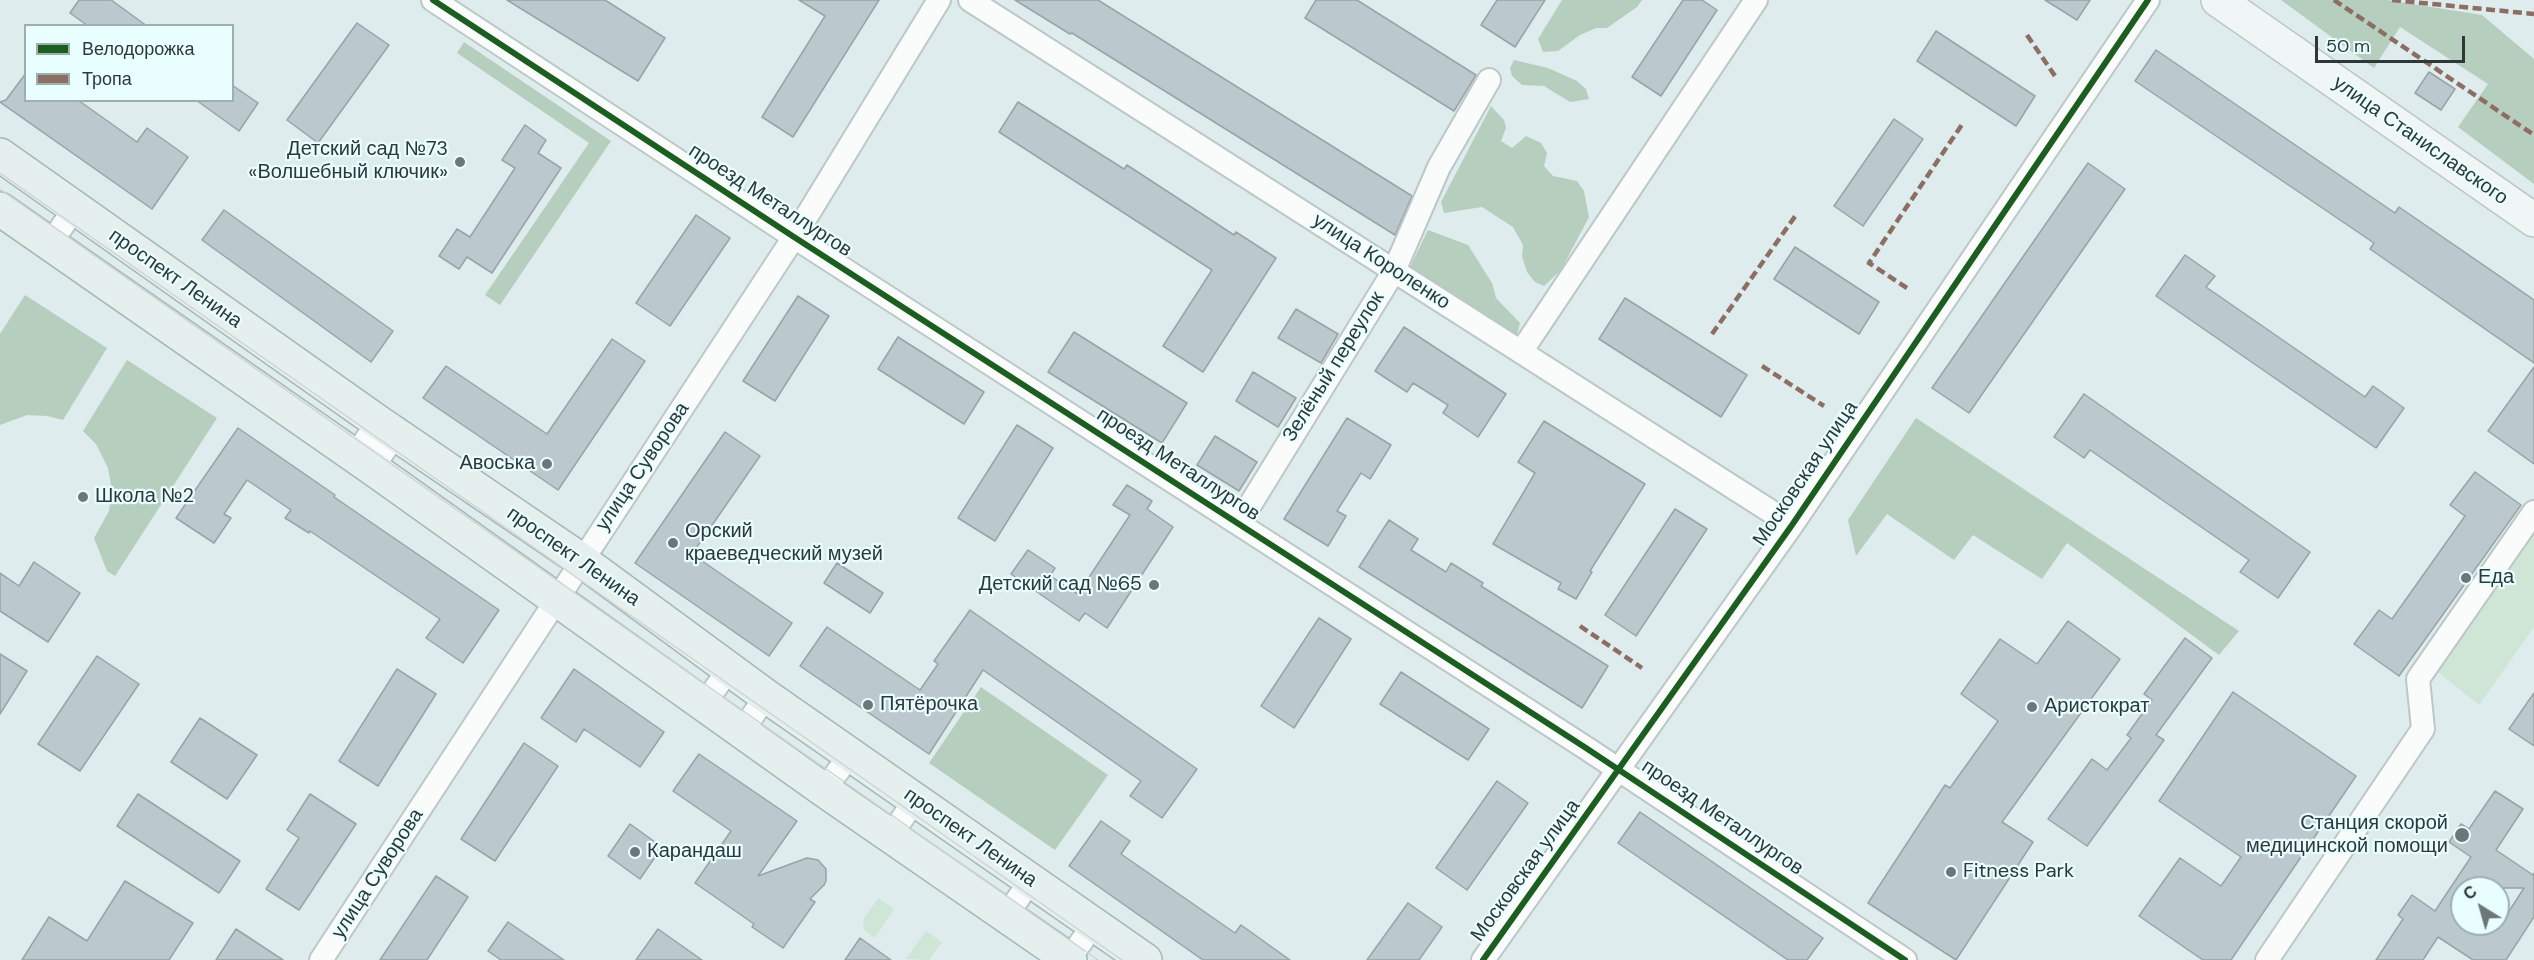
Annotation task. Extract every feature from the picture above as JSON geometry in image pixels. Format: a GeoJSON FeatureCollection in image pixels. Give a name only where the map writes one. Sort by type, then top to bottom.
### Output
{"type":"FeatureCollection","features":[{"type":"Feature","properties":{"kind":"main road","name":"улица Станиславского"},"geometry":{"type":"LineString","coordinates":[[2218,0],[2534,220]]}},
{"type":"Feature","properties":{"kind":"main road","name":"проспект Ленина"},"geometry":{"type":"LineString","coordinates":[[0,155],[387,428],[581,560],[766,696],[1145,960]]}},
{"type":"Feature","properties":{"kind":"main road"},"geometry":{"type":"LineString","coordinates":[[0,209],[557,598],[824,790],[1070,960]]}},
{"type":"Feature","properties":{"kind":"street","name":"проезд Металлургов"},"geometry":{"type":"LineString","coordinates":[[433,0],[794,237],[1619,770],[1905,960]]}},
{"type":"Feature","properties":{"kind":"street","name":"улица Суворова"},"geometry":{"type":"LineString","coordinates":[[321,960],[794,237],[939,0]]}},
{"type":"Feature","properties":{"kind":"street","name":"улица Короленко"},"geometry":{"type":"LineString","coordinates":[[970,0],[1792,525]]}},
{"type":"Feature","properties":{"kind":"street"},"geometry":{"type":"LineString","coordinates":[[1521,352],[1756,0]]}},
{"type":"Feature","properties":{"kind":"street","name":"Московская улица"},"geometry":{"type":"LineString","coordinates":[[1482,960],[1792,525],[2148,0]]}},
{"type":"Feature","properties":{"kind":"street","name":"Зелёный переулок"},"geometry":{"type":"LineString","coordinates":[[1239,523],[1394,270],[1439,167],[1489,80]]}},
{"type":"Feature","properties":{"kind":"street"},"geometry":{"type":"LineString","coordinates":[[50,244],[75,208]]}},
{"type":"Feature","properties":{"kind":"street"},"geometry":{"type":"LineString","coordinates":[[363,462],[387,428]]}},
{"type":"Feature","properties":{"kind":"street"},"geometry":{"type":"LineString","coordinates":[[2267,960],[2423,729],[2418,679],[2534,512]]}},
{"type":"Feature","properties":{"kind":"street"},"geometry":{"type":"LineString","coordinates":[[705,703],[729,669]]}},
{"type":"Feature","properties":{"kind":"street"},"geometry":{"type":"LineString","coordinates":[[743,730],[766,696]]}},
{"type":"Feature","properties":{"kind":"street"},"geometry":{"type":"LineString","coordinates":[[824,790],[850,755]]}},
{"type":"Feature","properties":{"kind":"street"},"geometry":{"type":"LineString","coordinates":[[891,835],[915,800]]}},
{"type":"Feature","properties":{"kind":"street"},"geometry":{"type":"LineString","coordinates":[[1006,916],[1031,880]]}},
{"type":"Feature","properties":{"kind":"street"},"geometry":{"type":"LineString","coordinates":[[1070,960],[1094,924]]}},
{"type":"Feature","properties":{"kind":"green space"},"geometry":{"type":"Polygon","coordinates":[[[1562,0],[1642,0],[1637,7],[1607,28],[1596,28],[1580,35],[1558,51],[1543,52],[1538,39],[1562,0]]]}},
{"type":"Feature","properties":{"kind":"green space"},"geometry":{"type":"Polygon","coordinates":[[[2281,0],[2387,0],[2482,15],[2534,59],[2534,184],[2458,127],[2488,84],[2400,27],[2374,68],[2281,0]]]}},
{"type":"Feature","properties":{"kind":"green space"},"geometry":{"type":"Polygon","coordinates":[[[464,42],[611,141],[500,305],[485,295],[589,143],[457,53],[464,42]]]}},
{"type":"Feature","properties":{"kind":"green space"},"geometry":{"type":"Polygon","coordinates":[[[1514,60],[1548,68],[1577,81],[1586,89],[1589,99],[1570,102],[1544,86],[1522,85],[1512,76],[1510,68],[1514,60]]]}},
{"type":"Feature","properties":{"kind":"green space"},"geometry":{"type":"Polygon","coordinates":[[[1491,106],[1504,120],[1506,128],[1501,141],[1512,148],[1526,136],[1541,143],[1547,153],[1544,166],[1553,176],[1577,181],[1584,191],[1589,217],[1561,270],[1544,286],[1535,282],[1527,272],[1522,256],[1523,245],[1513,227],[1482,207],[1444,213],[1441,202],[1491,106]]]}},
{"type":"Feature","properties":{"kind":"green space"},"geometry":{"type":"Polygon","coordinates":[[[1428,230],[1468,245],[1492,283],[1496,298],[1520,323],[1517,335],[1410,267],[1428,230]]]}},
{"type":"Feature","properties":{"kind":"green space"},"geometry":{"type":"Polygon","coordinates":[[[25,295],[107,348],[63,420],[27,415],[0,425],[0,334],[25,295]]]}},
{"type":"Feature","properties":{"kind":"green space"},"geometry":{"type":"Polygon","coordinates":[[[127,360],[217,418],[115,576],[107,571],[94,538],[109,511],[112,490],[108,468],[96,444],[83,431],[127,360]]]}},
{"type":"Feature","properties":{"kind":"green space"},"geometry":{"type":"Polygon","coordinates":[[[1916,418],[2239,631],[2219,655],[2067,543],[2042,579],[1973,535],[1954,560],[1887,514],[1856,556],[1848,520],[1916,418]]]}},
{"type":"Feature","properties":{"kind":"green space"},"geometry":{"type":"Polygon","coordinates":[[[2534,530],[2534,627],[2479,705],[2438,672],[2534,530]]]}},
{"type":"Feature","properties":{"kind":"green space"},"geometry":{"type":"Polygon","coordinates":[[[981,687],[1108,775],[1055,850],[929,763],[981,687]]]}},
{"type":"Feature","properties":{"kind":"green space"},"geometry":{"type":"Polygon","coordinates":[[[878,898],[894,909],[875,938],[864,930],[863,920],[878,898]]]}},
{"type":"Feature","properties":{"kind":"green space"},"geometry":{"type":"Polygon","coordinates":[[[926,931],[942,942],[929,960],[906,959],[926,931]]]}},
{"type":"Feature","properties":{"kind":"building"},"geometry":{"type":"Polygon","coordinates":[[[79,0],[111,0],[144,24],[85,24],[70,13],[79,0]]]}},
{"type":"Feature","properties":{"kind":"building"},"geometry":{"type":"Polygon","coordinates":[[[507,0],[605,0],[665,38],[638,81],[507,0]]]}},
{"type":"Feature","properties":{"kind":"building"},"geometry":{"type":"Polygon","coordinates":[[[799,0],[879,0],[793,137],[762,117],[825,16],[799,0]]]}},
{"type":"Feature","properties":{"kind":"building"},"geometry":{"type":"Polygon","coordinates":[[[1015,0],[1098,0],[1412,196],[1395,235],[1072,33],[1070,34],[1015,0]]]}},
{"type":"Feature","properties":{"kind":"building"},"geometry":{"type":"Polygon","coordinates":[[[1316,0],[1357,0],[1476,75],[1454,111],[1305,18],[1316,0]]]}},
{"type":"Feature","properties":{"kind":"building"},"geometry":{"type":"Polygon","coordinates":[[[1497,0],[1545,0],[1515,47],[1481,25],[1497,0]]]}},
{"type":"Feature","properties":{"kind":"building"},"geometry":{"type":"Polygon","coordinates":[[[1683,0],[1702,0],[1717,10],[1661,96],[1632,77],[1683,0]]]}},
{"type":"Feature","properties":{"kind":"building"},"geometry":{"type":"Polygon","coordinates":[[[2045,0],[2090,0],[2077,20],[2045,0]]]}},
{"type":"Feature","properties":{"kind":"building"},"geometry":{"type":"Polygon","coordinates":[[[357,23],[389,45],[318,143],[287,120],[357,23]]]}},
{"type":"Feature","properties":{"kind":"building"},"geometry":{"type":"Polygon","coordinates":[[[1936,31],[2035,96],[2016,126],[1917,61],[1936,31]]]}},
{"type":"Feature","properties":{"kind":"building"},"geometry":{"type":"Polygon","coordinates":[[[2156,50],[2395,213],[2399,207],[2534,300],[2534,363],[2370,249],[2374,243],[2135,81],[2156,50]]]}},
{"type":"Feature","properties":{"kind":"building"},"geometry":{"type":"Polygon","coordinates":[[[2429,72],[2455,89],[2441,110],[2415,93],[2429,72]]]}},
{"type":"Feature","properties":{"kind":"building"},"geometry":{"type":"Polygon","coordinates":[[[24,76],[24,102],[81,102],[137,142],[147,128],[188,157],[152,209],[0,102],[6,100],[24,76]]]}},
{"type":"Feature","properties":{"kind":"building"},"geometry":{"type":"Polygon","coordinates":[[[234,86],[258,103],[239,131],[199,102],[234,102],[234,86]]]}},
{"type":"Feature","properties":{"kind":"building"},"geometry":{"type":"Polygon","coordinates":[[[1018,102],[1124,169],[1127,165],[1234,235],[1236,232],[1276,258],[1203,372],[1163,346],[1212,270],[999,132],[1018,102]]]}},
{"type":"Feature","properties":{"kind":"building"},"geometry":{"type":"Polygon","coordinates":[[[1894,119],[1923,139],[1863,226],[1834,206],[1894,119]]]}},
{"type":"Feature","properties":{"kind":"building"},"geometry":{"type":"Polygon","coordinates":[[[525,125],[546,140],[538,153],[561,168],[492,273],[467,257],[459,269],[439,256],[457,229],[470,237],[515,168],[502,160],[525,125]]]}},
{"type":"Feature","properties":{"kind":"building"},"geometry":{"type":"Polygon","coordinates":[[[2088,163],[2125,189],[1969,413],[1932,388],[2088,163]]]}},
{"type":"Feature","properties":{"kind":"building"},"geometry":{"type":"Polygon","coordinates":[[[224,210],[393,331],[371,362],[202,240],[224,210]]]}},
{"type":"Feature","properties":{"kind":"building"},"geometry":{"type":"Polygon","coordinates":[[[696,215],[730,238],[670,326],[636,303],[696,215]]]}},
{"type":"Feature","properties":{"kind":"building"},"geometry":{"type":"Polygon","coordinates":[[[1795,247],[1879,302],[1859,334],[1774,279],[1795,247]]]}},
{"type":"Feature","properties":{"kind":"building"},"geometry":{"type":"Polygon","coordinates":[[[2185,255],[2215,276],[2206,287],[2365,397],[2373,386],[2404,408],[2376,448],[2156,296],[2185,255]]]}},
{"type":"Feature","properties":{"kind":"building"},"geometry":{"type":"Polygon","coordinates":[[[798,296],[829,316],[775,401],[743,381],[798,296]]]}},
{"type":"Feature","properties":{"kind":"building"},"geometry":{"type":"Polygon","coordinates":[[[1625,298],[1747,375],[1721,417],[1599,339],[1625,298]]]}},
{"type":"Feature","properties":{"kind":"building"},"geometry":{"type":"Polygon","coordinates":[[[1296,309],[1338,334],[1321,363],[1278,338],[1296,309]]]}},
{"type":"Feature","properties":{"kind":"building"},"geometry":{"type":"Polygon","coordinates":[[[1404,327],[1506,394],[1478,437],[1443,413],[1448,405],[1413,383],[1407,392],[1375,371],[1404,327]]]}},
{"type":"Feature","properties":{"kind":"building"},"geometry":{"type":"Polygon","coordinates":[[[1074,332],[1187,403],[1162,443],[1048,372],[1074,332]]]}},
{"type":"Feature","properties":{"kind":"building"},"geometry":{"type":"Polygon","coordinates":[[[898,337],[984,392],[964,424],[878,369],[898,337]]]}},
{"type":"Feature","properties":{"kind":"building"},"geometry":{"type":"Polygon","coordinates":[[[612,339],[645,361],[558,490],[423,398],[446,366],[547,434],[612,339]]]}},
{"type":"Feature","properties":{"kind":"building"},"geometry":{"type":"Polygon","coordinates":[[[2534,367],[2534,464],[2488,431],[2534,367]]]}},
{"type":"Feature","properties":{"kind":"building"},"geometry":{"type":"Polygon","coordinates":[[[1253,372],[1296,398],[1278,427],[1236,401],[1253,372]]]}},
{"type":"Feature","properties":{"kind":"building"},"geometry":{"type":"Polygon","coordinates":[[[2084,394],[2310,552],[2278,598],[2240,572],[2249,560],[2090,450],[2084,458],[2054,437],[2084,394]]]}},
{"type":"Feature","properties":{"kind":"building"},"geometry":{"type":"Polygon","coordinates":[[[1347,418],[1391,445],[1370,479],[1361,473],[1337,511],[1346,516],[1328,546],[1284,519],[1347,418]]]}},
{"type":"Feature","properties":{"kind":"building"},"geometry":{"type":"Polygon","coordinates":[[[1544,421],[1645,484],[1590,571],[1592,572],[1576,599],[1558,589],[1561,583],[1493,544],[1535,473],[1518,462],[1544,421]]]}},
{"type":"Feature","properties":{"kind":"building"},"geometry":{"type":"Polygon","coordinates":[[[1017,425],[1053,448],[995,541],[958,518],[1017,425]]]}},
{"type":"Feature","properties":{"kind":"building"},"geometry":{"type":"Polygon","coordinates":[[[238,428],[499,610],[463,663],[426,638],[440,619],[310,531],[309,533],[285,518],[291,510],[247,480],[224,514],[231,518],[214,543],[176,518],[238,428]]]}},
{"type":"Feature","properties":{"kind":"building"},"geometry":{"type":"Polygon","coordinates":[[[725,432],[760,456],[692,554],[792,623],[769,656],[635,563],[725,432]]]}},
{"type":"Feature","properties":{"kind":"building"},"geometry":{"type":"Polygon","coordinates":[[[1215,436],[1257,462],[1239,491],[1197,465],[1215,436]]]}},
{"type":"Feature","properties":{"kind":"building"},"geometry":{"type":"Polygon","coordinates":[[[2475,472],[2521,505],[2399,676],[2354,644],[2379,610],[2392,619],[2465,516],[2450,505],[2475,472]]]}},
{"type":"Feature","properties":{"kind":"building"},"geometry":{"type":"Polygon","coordinates":[[[1127,485],[1152,501],[1147,509],[1173,527],[1107,628],[1085,613],[1079,621],[1011,574],[1028,550],[1055,568],[1050,576],[1078,594],[1130,515],[1113,505],[1127,485]]]}},
{"type":"Feature","properties":{"kind":"building"},"geometry":{"type":"Polygon","coordinates":[[[1675,509],[1707,529],[1636,636],[1605,615],[1675,509]]]}},
{"type":"Feature","properties":{"kind":"building"},"geometry":{"type":"Polygon","coordinates":[[[1389,520],[1418,539],[1411,550],[1446,572],[1451,563],[1483,583],[1481,586],[1608,666],[1582,708],[1359,567],[1389,520]]]}},
{"type":"Feature","properties":{"kind":"building"},"geometry":{"type":"Polygon","coordinates":[[[34,562],[80,593],[48,642],[0,611],[0,573],[19,586],[34,562]]]}},
{"type":"Feature","properties":{"kind":"building"},"geometry":{"type":"Polygon","coordinates":[[[837,563],[883,593],[870,613],[824,583],[837,563]]]}},
{"type":"Feature","properties":{"kind":"building"},"geometry":{"type":"Polygon","coordinates":[[[970,610],[1197,769],[1162,818],[1130,796],[1141,781],[983,670],[929,754],[800,666],[827,627],[920,690],[938,664],[934,661],[970,610]]]}},
{"type":"Feature","properties":{"kind":"building"},"geometry":{"type":"Polygon","coordinates":[[[1319,618],[1351,639],[1294,728],[1261,706],[1319,618]]]}},
{"type":"Feature","properties":{"kind":"building"},"geometry":{"type":"Polygon","coordinates":[[[2068,621],[2120,659],[2002,822],[2033,842],[1956,960],[1868,903],[1945,785],[1950,788],[1998,721],[1961,694],[2000,639],[2037,664],[2068,621]]]}},
{"type":"Feature","properties":{"kind":"building"},"geometry":{"type":"Polygon","coordinates":[[[2185,638],[2212,658],[2156,735],[2164,740],[2087,846],[2048,819],[2092,759],[2107,770],[2131,738],[2127,735],[2152,700],[2144,694],[2185,638]]]}},
{"type":"Feature","properties":{"kind":"building"},"geometry":{"type":"Polygon","coordinates":[[[0,654],[27,671],[0,714],[0,654]]]}},
{"type":"Feature","properties":{"kind":"building"},"geometry":{"type":"Polygon","coordinates":[[[97,656],[139,684],[80,771],[38,744],[97,656]]]}},
{"type":"Feature","properties":{"kind":"building"},"geometry":{"type":"Polygon","coordinates":[[[397,669],[436,694],[378,786],[339,761],[397,669]]]}},
{"type":"Feature","properties":{"kind":"building"},"geometry":{"type":"Polygon","coordinates":[[[574,669],[664,732],[640,767],[584,729],[576,742],[541,718],[574,669]]]}},
{"type":"Feature","properties":{"kind":"building"},"geometry":{"type":"Polygon","coordinates":[[[1401,672],[1489,729],[1468,760],[1380,704],[1401,672]]]}},
{"type":"Feature","properties":{"kind":"building"},"geometry":{"type":"Polygon","coordinates":[[[2233,692],[2356,776],[2231,960],[2203,960],[2139,916],[2180,858],[2221,886],[2241,857],[2159,801],[2233,692]]]}},
{"type":"Feature","properties":{"kind":"building"},"geometry":{"type":"Polygon","coordinates":[[[2534,693],[2534,746],[2509,729],[2534,693]]]}},
{"type":"Feature","properties":{"kind":"building"},"geometry":{"type":"Polygon","coordinates":[[[200,718],[257,755],[227,799],[171,762],[200,718]]]}},
{"type":"Feature","properties":{"kind":"building"},"geometry":{"type":"Polygon","coordinates":[[[524,743],[558,766],[495,861],[461,839],[524,743]]]}},
{"type":"Feature","properties":{"kind":"building"},"geometry":{"type":"Polygon","coordinates":[[[699,754],[797,821],[758,876],[807,858],[818,860],[826,869],[824,885],[810,899],[815,902],[783,948],[752,927],[754,924],[695,883],[731,831],[673,791],[699,754]]]}},
{"type":"Feature","properties":{"kind":"building"},"geometry":{"type":"Polygon","coordinates":[[[1497,781],[1528,803],[1467,890],[1436,868],[1497,781]]]}},
{"type":"Feature","properties":{"kind":"building"},"geometry":{"type":"Polygon","coordinates":[[[2495,791],[2523,809],[2496,850],[2533,875],[2534,873],[2534,917],[2506,960],[2473,960],[2438,937],[2423,960],[2376,960],[2403,919],[2398,915],[2412,895],[2435,911],[2450,888],[2450,936],[2510,936],[2510,910],[2524,888],[2510,888],[2510,876],[2458,876],[2471,857],[2449,842],[2461,824],[2469,829],[2495,791]]]}},
{"type":"Feature","properties":{"kind":"building"},"geometry":{"type":"Polygon","coordinates":[[[138,794],[240,861],[219,893],[117,826],[138,794]]]}},
{"type":"Feature","properties":{"kind":"building"},"geometry":{"type":"Polygon","coordinates":[[[310,794],[356,824],[299,910],[266,889],[299,838],[287,830],[310,794]]]}},
{"type":"Feature","properties":{"kind":"building"},"geometry":{"type":"Polygon","coordinates":[[[1640,812],[1823,938],[1807,960],[1788,960],[1618,843],[1640,812]]]}},
{"type":"Feature","properties":{"kind":"building"},"geometry":{"type":"Polygon","coordinates":[[[1101,821],[1130,841],[1121,854],[1235,933],[1241,925],[1290,960],[1203,960],[1069,866],[1101,821]]]}},
{"type":"Feature","properties":{"kind":"building","name":"Карандаш"},"geometry":{"type":"Polygon","coordinates":[[[630,824],[662,847],[640,879],[608,856],[630,824]]]}},
{"type":"Feature","properties":{"kind":"building"},"geometry":{"type":"Polygon","coordinates":[[[436,876],[468,897],[427,960],[380,960],[436,876]]]}},
{"type":"Feature","properties":{"kind":"building"},"geometry":{"type":"Polygon","coordinates":[[[125,881],[193,923],[169,960],[22,960],[49,917],[87,941],[125,881]]]}},
{"type":"Feature","properties":{"kind":"building"},"geometry":{"type":"Polygon","coordinates":[[[1408,903],[1442,927],[1419,960],[1367,960],[1408,903]]]}},
{"type":"Feature","properties":{"kind":"building"},"geometry":{"type":"Polygon","coordinates":[[[508,922],[564,960],[501,960],[488,951],[508,922]]]}},
{"type":"Feature","properties":{"kind":"building"},"geometry":{"type":"Polygon","coordinates":[[[236,929],[283,960],[216,960],[236,929]]]}},
{"type":"Feature","properties":{"kind":"building"},"geometry":{"type":"Polygon","coordinates":[[[658,929],[702,960],[636,960],[658,929]]]}},
{"type":"Feature","properties":{"kind":"building"},"geometry":{"type":"Polygon","coordinates":[[[860,938],[891,960],[845,960],[860,938]]]}},
{"type":"Feature","properties":{"kind":"tram line"},"geometry":{"type":"LineString","coordinates":[[0,173],[1122,960]]}},
{"type":"Feature","properties":{"kind":"tram line"},"geometry":{"type":"LineString","coordinates":[[0,189],[1098,960]]}},
{"type":"Feature","properties":{"kind":"marked path"},"geometry":{"type":"LineString","coordinates":[[2334,0],[2534,135]]}},
{"type":"Feature","properties":{"kind":"marked path"},"geometry":{"type":"LineString","coordinates":[[2392,0],[2534,14]]}},
{"type":"Feature","properties":{"kind":"marked path"},"geometry":{"type":"LineString","coordinates":[[2027,35],[2055,76]]}},
{"type":"Feature","properties":{"kind":"marked path"},"geometry":{"type":"LineString","coordinates":[[1907,288],[1869,263],[1963,123]]}},
{"type":"Feature","properties":{"kind":"marked path"},"geometry":{"type":"LineString","coordinates":[[1712,334],[1796,215]]}},
{"type":"Feature","properties":{"kind":"marked path"},"geometry":{"type":"LineString","coordinates":[[1762,366],[1824,406]]}},
{"type":"Feature","properties":{"kind":"marked path"},"geometry":{"type":"LineString","coordinates":[[1580,626],[1642,668]]}},
{"type":"Feature","properties":{"kind":"cycle path"},"geometry":{"type":"LineString","coordinates":[[433,0],[794,237],[1586,748],[1905,960]]}},
{"type":"Feature","properties":{"kind":"cycle path"},"geometry":{"type":"LineString","coordinates":[[1483,960],[1792,525],[2148,0]]}},
{"type":"Feature","properties":{"kind":"place","name":"Детский сад №73 «Волшебный ключик»"},"geometry":{"type":"Point","coordinates":[460,162]}},
{"type":"Feature","properties":{"kind":"place","name":"Авоська"},"geometry":{"type":"Point","coordinates":[547,464]}},
{"type":"Feature","properties":{"kind":"place","name":"Школа №2"},"geometry":{"type":"Point","coordinates":[83,497]}},
{"type":"Feature","properties":{"kind":"place","name":"Орский краеведческий музей"},"geometry":{"type":"Point","coordinates":[673,543]}},
{"type":"Feature","properties":{"kind":"place","name":"Еда"},"geometry":{"type":"Point","coordinates":[2466,578]}},
{"type":"Feature","properties":{"kind":"place","name":"Детский сад №65"},"geometry":{"type":"Point","coordinates":[1154,585]}},
{"type":"Feature","properties":{"kind":"place","name":"Пятёрочка"},"geometry":{"type":"Point","coordinates":[868,705]}},
{"type":"Feature","properties":{"kind":"place","name":"Аристократ"},"geometry":{"type":"Point","coordinates":[2032,707]}},
{"type":"Feature","properties":{"kind":"place","name":"Станция скорой медицинской помощи"},"geometry":{"type":"Point","coordinates":[2462,835]}},
{"type":"Feature","properties":{"kind":"place","name":"Карандаш"},"geometry":{"type":"Point","coordinates":[635,852]}},
{"type":"Feature","properties":{"kind":"place","name":"Fitness Park"},"geometry":{"type":"Point","coordinates":[1951,872]}}]}
